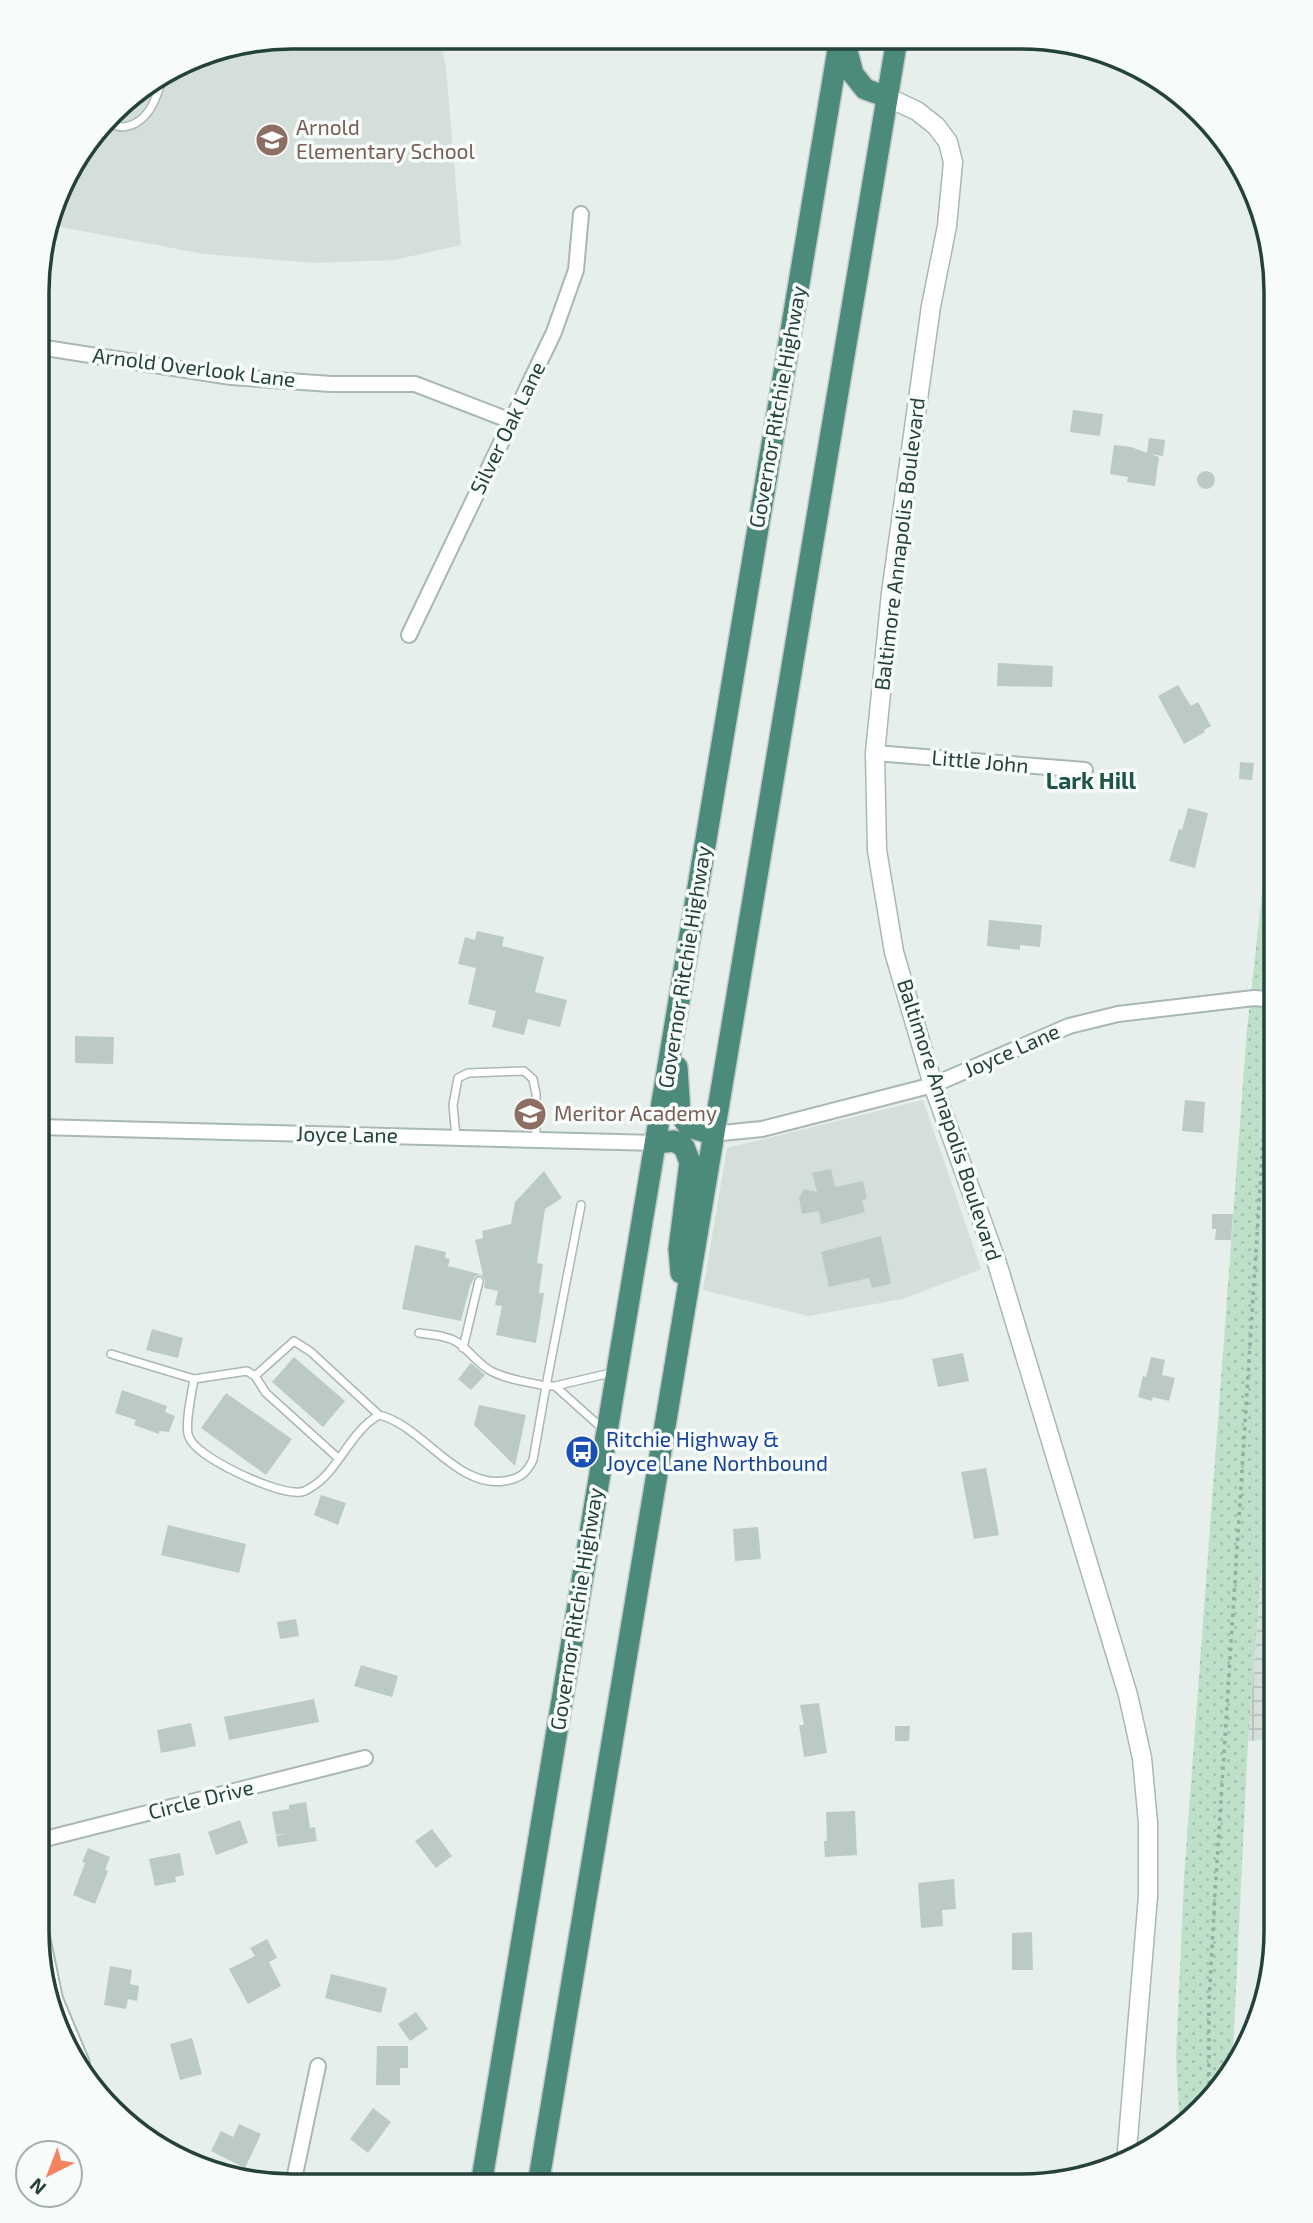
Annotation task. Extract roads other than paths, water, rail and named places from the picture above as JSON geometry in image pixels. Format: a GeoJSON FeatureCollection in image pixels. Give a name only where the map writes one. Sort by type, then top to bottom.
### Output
{"type":"FeatureCollection","features":[{"type":"Feature","properties":{"kind":"highway","name":"Governor Ritchie Highway"},"geometry":{"type":"LineString","coordinates":[[483,2174],[840,49]]}},
{"type":"Feature","properties":{"kind":"highway"},"geometry":{"type":"LineString","coordinates":[[845,49],[853,74],[864,89],[887,97]]}},
{"type":"Feature","properties":{"kind":"highway"},"geometry":{"type":"LineString","coordinates":[[540,2174],[895,49]]}},
{"type":"Feature","properties":{"kind":"highway"},"geometry":{"type":"LineString","coordinates":[[674,1026],[680,1114],[689,1127],[712,1134]]}},
{"type":"Feature","properties":{"kind":"highway"},"geometry":{"type":"LineString","coordinates":[[657,1143],[674,1141],[684,1147],[690,1162],[679,1249],[685,1303]]}},
{"type":"Feature","properties":{"kind":"street","name":"Baltimore Annapolis Boulevard"},"geometry":{"type":"LineString","coordinates":[[887,97],[916,111],[936,126],[948,142],[953,162],[947,226],[931,306],[891,593],[876,753],[877,849],[894,952],[933,1085],[997,1263],[1125,1682],[1140,1748],[1147,1823],[1148,1896],[1127,2149]]}},
{"type":"Feature","properties":{"kind":"street","name":"Silver Oak Lane"},"geometry":{"type":"LineString","coordinates":[[409,635],[554,332],[576,270],[581,214]]}},
{"type":"Feature","properties":{"kind":"street","name":"Arnold Overlook Lane"},"geometry":{"type":"LineString","coordinates":[[49,349],[231,377],[331,384],[415,384],[511,421]]}},
{"type":"Feature","properties":{"kind":"street","name":"Little John"},"geometry":{"type":"LineString","coordinates":[[876,753],[1085,771]]}},
{"type":"Feature","properties":{"kind":"street","name":"Joyce Lane"},"geometry":{"type":"LineString","coordinates":[[712,1134],[762,1129],[933,1085],[1069,1026],[1118,1014],[1264,999]]}},
{"type":"Feature","properties":{"kind":"street","name":"Joyce Lane"},"geometry":{"type":"LineString","coordinates":[[49,1127],[657,1143]]}},
{"type":"Feature","properties":{"kind":"street","name":"Circle Drive"},"geometry":{"type":"LineString","coordinates":[[49,1839],[365,1758]]}},
{"type":"Feature","properties":{"kind":"street"},"geometry":{"type":"LineString","coordinates":[[295,2174],[318,2066]]}},
{"type":"Feature","properties":{"kind":"lane"},"geometry":{"type":"LineString","coordinates":[[116,125],[122,127],[141,120],[151,109],[159,89]]}},
{"type":"Feature","properties":{"kind":"lane"},"geometry":{"type":"LineString","coordinates":[[456,1138],[453,1105],[458,1078],[468,1073],[524,1071],[533,1079],[536,1094],[536,1140]]}},
{"type":"Feature","properties":{"kind":"lane"},"geometry":{"type":"LineString","coordinates":[[254,1376],[294,1341],[321,1361],[379,1415],[395,1422],[477,1479],[497,1482],[520,1477],[528,1471],[533,1460],[550,1386],[581,1205]]}},
{"type":"Feature","properties":{"kind":"lane"},"geometry":{"type":"LineString","coordinates":[[463,1348],[479,1281]]}},
{"type":"Feature","properties":{"kind":"lane"},"geometry":{"type":"LineString","coordinates":[[419,1332],[448,1338],[494,1373],[514,1380],[550,1386],[616,1372]]}},
{"type":"Feature","properties":{"kind":"lane"},"geometry":{"type":"LineString","coordinates":[[111,1354],[194,1379],[247,1371],[266,1393],[338,1458]]}},
{"type":"Feature","properties":{"kind":"lane"},"geometry":{"type":"LineString","coordinates":[[194,1379],[187,1435],[193,1445],[208,1457],[265,1485],[299,1493],[321,1481],[363,1427],[379,1415]]}},
{"type":"Feature","properties":{"kind":"lane"},"geometry":{"type":"LineString","coordinates":[[550,1386],[606,1432]]}},
{"type":"Feature","properties":{"kind":"place","name":"Arnold Elementary School"},"geometry":{"type":"Point","coordinates":[272,140]}},
{"type":"Feature","properties":{"kind":"place","name":"Meritor Academy"},"geometry":{"type":"Point","coordinates":[530,1114]}},
{"type":"Feature","properties":{"kind":"place","name":"Ritchie Highway & Joyce Lane Northbound"},"geometry":{"type":"Point","coordinates":[582,1452]}},
{"type":"Feature","properties":{"kind":"district","name":"Lark Hill"},"geometry":{"type":"Point","coordinates":[1091,781]}}]}
